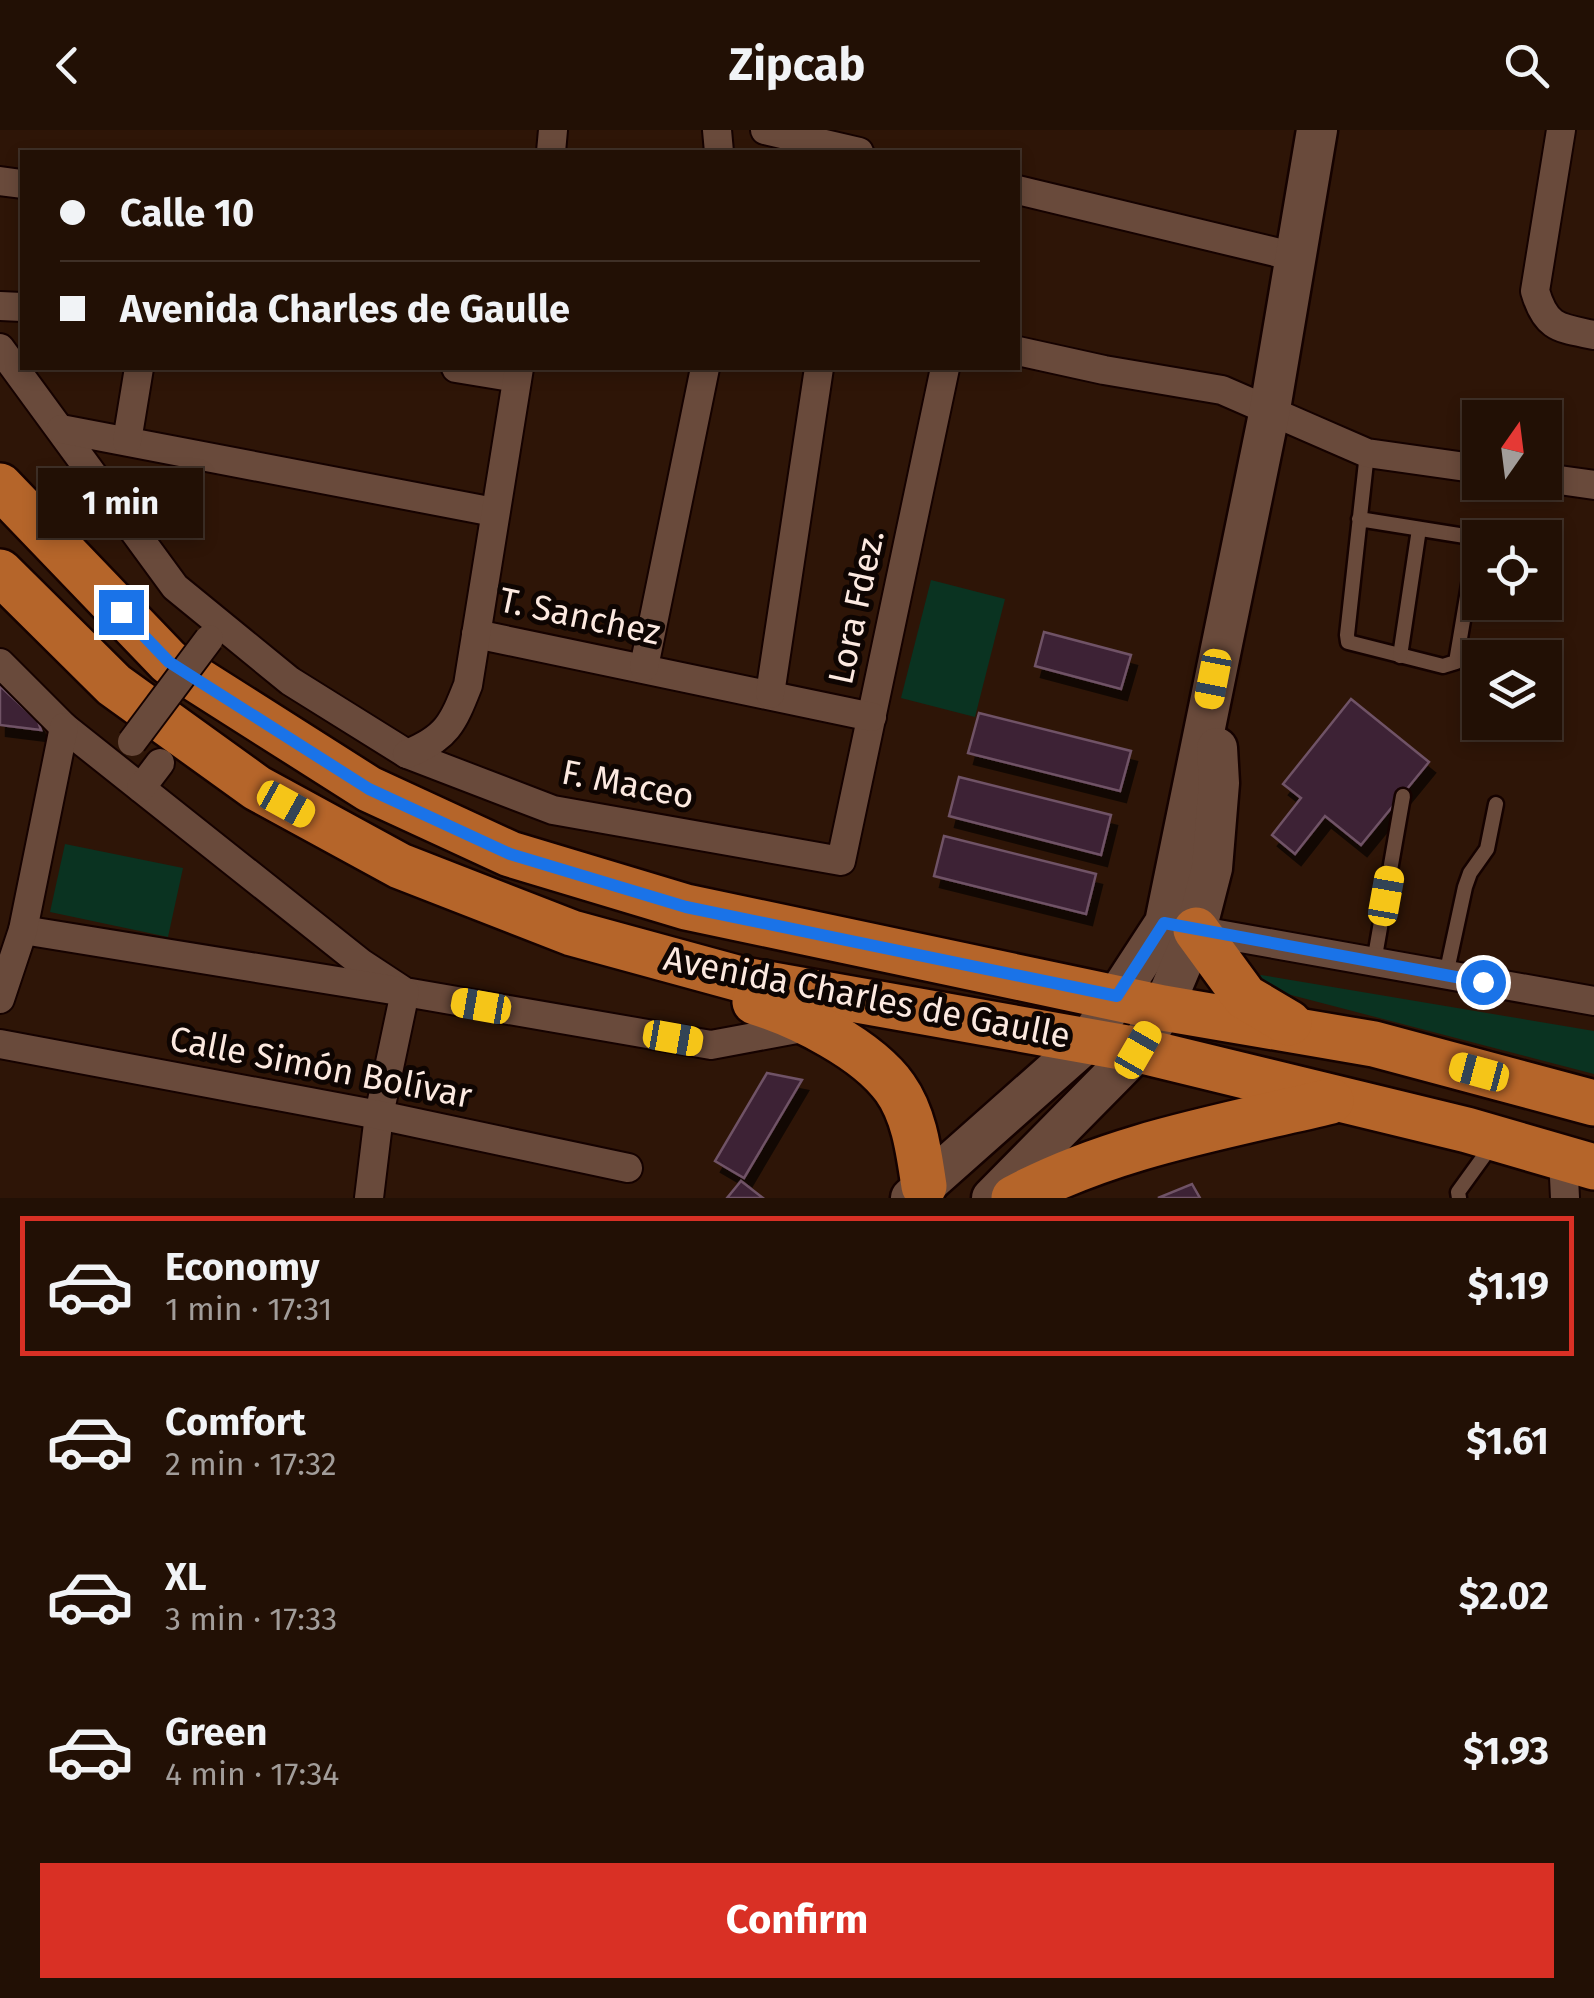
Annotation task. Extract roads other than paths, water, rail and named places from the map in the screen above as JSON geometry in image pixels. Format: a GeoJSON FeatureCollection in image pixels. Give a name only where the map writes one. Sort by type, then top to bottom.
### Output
{"type":"FeatureCollection","features":[{"type":"Feature","properties":{"kind":"main road"},"geometry":{"type":"LineString","coordinates":[[918,1192],[1088,1041],[1117,996],[1180,926],[1212,868],[1219,783],[1213,679],[1270,410],[1317,130]]}},
{"type":"Feature","properties":{"kind":"main road","name":"Avenida Charles de Gaulle"},"geometry":{"type":"LineString","coordinates":[[0,486],[169,662],[369,789],[510,854],[686,907],[1163,1008],[1374,1044],[1590,1099]]}},
{"type":"Feature","properties":{"kind":"main road","name":"Avenida Charles de Gaulle"},"geometry":{"type":"LineString","coordinates":[[0,572],[114,685],[257,788],[400,866],[572,933],[744,980],[1138,1050],[1343,1098],[1498,1138],[1574,1174]]}},
{"type":"Feature","properties":{"kind":"main road"},"geometry":{"type":"LineString","coordinates":[[992,1198],[1138,1050],[1163,1008],[1180,926]]}},
{"type":"Feature","properties":{"kind":"main road"},"geometry":{"type":"LineString","coordinates":[[1180,926],[1245,998],[1304,1032]]}},
{"type":"Feature","properties":{"kind":"main road"},"geometry":{"type":"LineString","coordinates":[[572,933],[590,948],[782,1010],[866,1060],[894,1088],[909,1116],[918,1192]]}},
{"type":"Feature","properties":{"kind":"main road"},"geometry":{"type":"LineString","coordinates":[[1014,1198],[1051,1178],[1134,1147],[1343,1098]]}},
{"type":"Feature","properties":{"kind":"street"},"geometry":{"type":"LineString","coordinates":[[765,130],[850,150]]}},
{"type":"Feature","properties":{"kind":"street"},"geometry":{"type":"LineString","coordinates":[[1561,130],[1535,292],[1548,321],[1559,328],[1594,335]]}},
{"type":"Feature","properties":{"kind":"street"},"geometry":{"type":"LineString","coordinates":[[1020,190],[1296,257]]}},
{"type":"Feature","properties":{"kind":"street","name":"F. Maceo"},"geometry":{"type":"LineString","coordinates":[[0,348],[175,587],[226,644],[407,754],[554,810],[842,861]]}},
{"type":"Feature","properties":{"kind":"street"},"geometry":{"type":"LineString","coordinates":[[1020,351],[1222,390],[1367,453],[1462,466]]}},
{"type":"Feature","properties":{"kind":"street"},"geometry":{"type":"LineString","coordinates":[[127,441],[138,370]]}},
{"type":"Feature","properties":{"kind":"street"},"geometry":{"type":"LineString","coordinates":[[487,370],[518,372]]}},
{"type":"Feature","properties":{"kind":"street"},"geometry":{"type":"LineString","coordinates":[[644,668],[705,370]]}},
{"type":"Feature","properties":{"kind":"street"},"geometry":{"type":"LineString","coordinates":[[770,694],[819,370]]}},
{"type":"Feature","properties":{"kind":"street","name":"Lora Fdez."},"geometry":{"type":"LineString","coordinates":[[842,861],[945,370]]}},
{"type":"Feature","properties":{"kind":"street","name":"T. Sanchez"},"geometry":{"type":"LineString","coordinates":[[518,372],[476,634],[872,717]]}},
{"type":"Feature","properties":{"kind":"street"},"geometry":{"type":"LineString","coordinates":[[61,429],[494,512]]}},
{"type":"Feature","properties":{"kind":"street"},"geometry":{"type":"LineString","coordinates":[[1562,480],[1594,484]]}},
{"type":"Feature","properties":{"kind":"street"},"geometry":{"type":"LineString","coordinates":[[407,754],[435,743],[454,720],[468,685],[476,634]]}},
{"type":"Feature","properties":{"kind":"street"},"geometry":{"type":"LineString","coordinates":[[132,742],[226,644]]}},
{"type":"Feature","properties":{"kind":"street"},"geometry":{"type":"LineString","coordinates":[[0,663],[64,727],[361,963],[405,992]]}},
{"type":"Feature","properties":{"kind":"street"},"geometry":{"type":"LineString","coordinates":[[0,999],[23,930],[64,727]]}},
{"type":"Feature","properties":{"kind":"street"},"geometry":{"type":"LineString","coordinates":[[142,788],[160,763]]}},
{"type":"Feature","properties":{"kind":"street"},"geometry":{"type":"LineString","coordinates":[[1180,926],[1594,1001]]}},
{"type":"Feature","properties":{"kind":"street"},"geometry":{"type":"LineString","coordinates":[[23,930],[711,1045],[814,1026]]}},
{"type":"Feature","properties":{"kind":"street"},"geometry":{"type":"LineString","coordinates":[[368,1198],[379,1115],[405,992]]}},
{"type":"Feature","properties":{"kind":"street","name":"Calle Simón Bolívar"},"geometry":{"type":"LineString","coordinates":[[0,1044],[379,1115],[628,1168]]}},
{"type":"Feature","properties":{"kind":"lane"},"geometry":{"type":"LineString","coordinates":[[1360,519],[1465,536],[1475,549],[1456,662],[1443,666],[1348,642],[1360,519],[1367,453]]}},
{"type":"Feature","properties":{"kind":"lane"},"geometry":{"type":"LineString","coordinates":[[1400,656],[1419,528]]}},
{"type":"Feature","properties":{"kind":"lane"},"geometry":{"type":"LineString","coordinates":[[1374,962],[1403,796]]}},
{"type":"Feature","properties":{"kind":"lane"},"geometry":{"type":"LineString","coordinates":[[1446,975],[1465,886],[1487,849],[1496,804]]}},
{"type":"Feature","properties":{"kind":"lane"},"geometry":{"type":"LineString","coordinates":[[1459,1198],[1458,1192],[1498,1138]]}}]}
